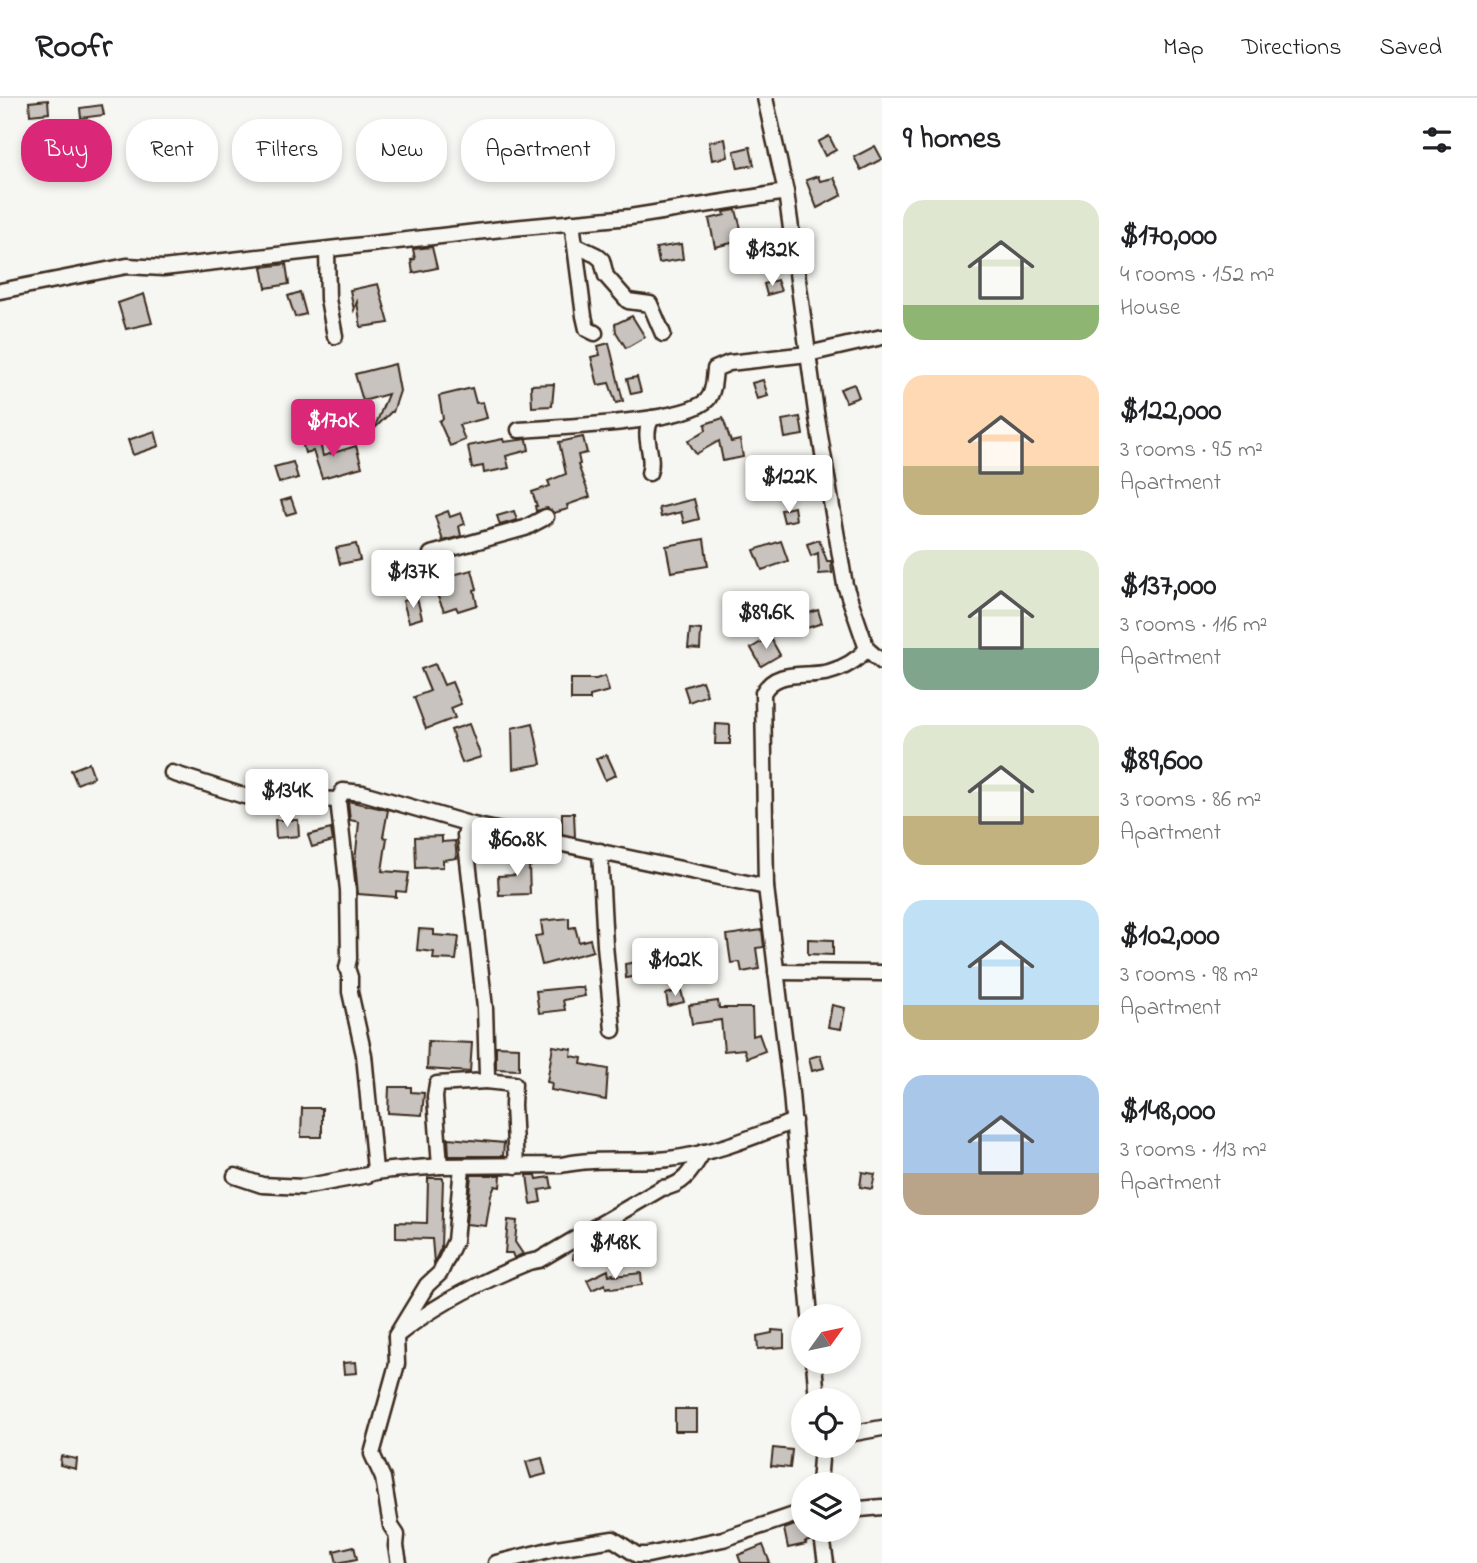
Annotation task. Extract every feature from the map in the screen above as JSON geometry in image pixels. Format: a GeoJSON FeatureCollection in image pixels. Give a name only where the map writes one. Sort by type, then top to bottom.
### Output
{"type":"FeatureCollection","features":[{"type":"Feature","properties":{"kind":"street"},"geometry":{"type":"LineString","coordinates":[[765,98],[786,192],[834,533],[845,585],[867,649],[882,662]]}},
{"type":"Feature","properties":{"kind":"street"},"geometry":{"type":"LineString","coordinates":[[0,291],[127,267],[163,268],[630,217],[786,192]]}},
{"type":"Feature","properties":{"kind":"street"},"geometry":{"type":"LineString","coordinates":[[572,222],[584,316],[587,329],[596,333]]}},
{"type":"Feature","properties":{"kind":"street"},"geometry":{"type":"LineString","coordinates":[[575,245],[602,260],[606,276],[628,300],[650,304],[663,334]]}},
{"type":"Feature","properties":{"kind":"street"},"geometry":{"type":"LineString","coordinates":[[327,250],[328,299],[335,336]]}},
{"type":"Feature","properties":{"kind":"street"},"geometry":{"type":"LineString","coordinates":[[519,430],[652,418],[692,409],[707,400],[713,388],[715,369],[729,363],[808,354],[882,337]]}},
{"type":"Feature","properties":{"kind":"street"},"geometry":{"type":"LineString","coordinates":[[649,473],[651,467],[646,435],[652,418]]}},
{"type":"Feature","properties":{"kind":"street"},"geometry":{"type":"LineString","coordinates":[[431,554],[526,528],[546,517]]}},
{"type":"Feature","properties":{"kind":"street"},"geometry":{"type":"LineString","coordinates":[[809,1304],[794,1121],[766,887],[763,693],[767,685],[776,679],[828,673],[853,662],[867,649]]}},
{"type":"Feature","properties":{"kind":"street"},"geometry":{"type":"LineString","coordinates":[[172,773],[244,796],[338,800]]}},
{"type":"Feature","properties":{"kind":"street"},"geometry":{"type":"LineString","coordinates":[[375,1170],[364,1055],[347,968],[348,890],[338,800],[343,791],[363,793],[473,825],[766,887]]}},
{"type":"Feature","properties":{"kind":"street"},"geometry":{"type":"LineString","coordinates":[[473,825],[465,835],[485,1009],[486,1081]]}},
{"type":"Feature","properties":{"kind":"street"},"geometry":{"type":"LineString","coordinates":[[600,851],[613,1030]]}},
{"type":"Feature","properties":{"kind":"street"},"geometry":{"type":"LineString","coordinates":[[776,972],[882,973]]}},
{"type":"Feature","properties":{"kind":"street"},"geometry":{"type":"LineString","coordinates":[[440,1166],[435,1097],[437,1084],[486,1081],[514,1084],[516,1166]]}},
{"type":"Feature","properties":{"kind":"street"},"geometry":{"type":"LineString","coordinates":[[235,1176],[262,1185],[303,1187],[368,1175],[375,1170],[668,1159],[731,1145],[794,1121]]}},
{"type":"Feature","properties":{"kind":"street"},"geometry":{"type":"LineString","coordinates":[[396,1336],[416,1320],[468,1289],[539,1260],[662,1188],[675,1187],[689,1174],[703,1152]]}},
{"type":"Feature","properties":{"kind":"street"},"geometry":{"type":"LineString","coordinates":[[400,1563],[396,1546],[397,1535],[391,1527],[383,1478],[372,1454],[397,1364],[396,1336],[427,1285],[440,1273],[455,1241],[462,1167]]}},
{"type":"Feature","properties":{"kind":"street"},"geometry":{"type":"LineString","coordinates":[[861,1432],[882,1428]]}},
{"type":"Feature","properties":{"kind":"street"},"geometry":{"type":"LineString","coordinates":[[861,1509],[882,1507]]}},
{"type":"Feature","properties":{"kind":"street"},"geometry":{"type":"LineString","coordinates":[[496,1563],[557,1548],[613,1539],[637,1555],[648,1555],[723,1539],[791,1516]]}},
{"type":"Feature","properties":{"kind":"street"},"geometry":{"type":"LineString","coordinates":[[823,1542],[827,1562]]}},
{"type":"Feature","properties":{"kind":"building"},"geometry":{"type":"Polygon","coordinates":[[[48,100],[49,113],[30,115],[29,102],[48,100]]]}},
{"type":"Feature","properties":{"kind":"building"},"geometry":{"type":"Polygon","coordinates":[[[102,105],[104,115],[81,118],[80,108],[102,105]]]}},
{"type":"Feature","properties":{"kind":"building"},"geometry":{"type":"Polygon","coordinates":[[[829,136],[836,150],[825,156],[818,142],[829,136]]]}},
{"type":"Feature","properties":{"kind":"building"},"geometry":{"type":"Polygon","coordinates":[[[725,139],[728,157],[712,160],[709,142],[725,139]]]}},
{"type":"Feature","properties":{"kind":"building"},"geometry":{"type":"Polygon","coordinates":[[[875,146],[882,159],[861,170],[854,157],[875,146]]]}},
{"type":"Feature","properties":{"kind":"building"},"geometry":{"type":"Polygon","coordinates":[[[750,147],[754,165],[738,168],[734,151],[750,147]]]}},
{"type":"Feature","properties":{"kind":"building"},"geometry":{"type":"Polygon","coordinates":[[[818,176],[820,181],[834,178],[842,195],[817,208],[806,180],[818,176]]]}},
{"type":"Feature","properties":{"kind":"building"},"geometry":{"type":"Polygon","coordinates":[[[736,210],[744,240],[715,247],[709,219],[736,210]]]}},
{"type":"Feature","properties":{"kind":"building"},"geometry":{"type":"Polygon","coordinates":[[[681,244],[683,259],[659,263],[656,248],[681,244]]]}},
{"type":"Feature","properties":{"kind":"building"},"geometry":{"type":"Polygon","coordinates":[[[432,247],[437,268],[413,273],[413,249],[432,247]]]}},
{"type":"Feature","properties":{"kind":"building"},"geometry":{"type":"Polygon","coordinates":[[[286,264],[289,284],[266,288],[262,267],[286,264]]]}},
{"type":"Feature","properties":{"kind":"building"},"geometry":{"type":"Polygon","coordinates":[[[777,280],[781,291],[767,295],[764,284],[777,280]]]}},
{"type":"Feature","properties":{"kind":"building"},"geometry":{"type":"Polygon","coordinates":[[[378,284],[389,323],[361,327],[357,302],[354,310],[350,290],[378,284]]]}},
{"type":"Feature","properties":{"kind":"building"},"geometry":{"type":"Polygon","coordinates":[[[300,292],[306,314],[295,317],[288,296],[300,292]]]}},
{"type":"Feature","properties":{"kind":"building"},"geometry":{"type":"Polygon","coordinates":[[[144,294],[152,323],[126,329],[118,303],[144,294]]]}},
{"type":"Feature","properties":{"kind":"building"},"geometry":{"type":"Polygon","coordinates":[[[632,316],[645,337],[626,348],[616,332],[615,324],[632,316]]]}},
{"type":"Feature","properties":{"kind":"building"},"geometry":{"type":"Polygon","coordinates":[[[609,343],[623,401],[616,403],[609,383],[598,385],[591,357],[600,355],[598,346],[609,343]]]}},
{"type":"Feature","properties":{"kind":"building"},"geometry":{"type":"Polygon","coordinates":[[[395,364],[400,391],[393,412],[374,429],[388,394],[363,401],[355,374],[395,364]]]}},
{"type":"Feature","properties":{"kind":"building"},"geometry":{"type":"Polygon","coordinates":[[[637,377],[641,392],[631,394],[627,379],[637,377]]]}},
{"type":"Feature","properties":{"kind":"building"},"geometry":{"type":"Polygon","coordinates":[[[763,380],[768,396],[757,399],[752,383],[763,380]]]}},
{"type":"Feature","properties":{"kind":"building"},"geometry":{"type":"Polygon","coordinates":[[[554,384],[552,406],[532,407],[531,385],[554,384]]]}},
{"type":"Feature","properties":{"kind":"building"},"geometry":{"type":"Polygon","coordinates":[[[854,384],[859,397],[846,402],[840,389],[854,384]]]}},
{"type":"Feature","properties":{"kind":"building"},"geometry":{"type":"Polygon","coordinates":[[[472,388],[476,403],[483,402],[487,418],[459,425],[465,440],[450,446],[439,421],[443,419],[439,396],[472,388]]]}},
{"type":"Feature","properties":{"kind":"building"},"geometry":{"type":"Polygon","coordinates":[[[356,402],[360,415],[348,418],[344,406],[356,402]]]}},
{"type":"Feature","properties":{"kind":"building"},"geometry":{"type":"Polygon","coordinates":[[[800,417],[803,435],[785,438],[782,420],[800,417]]]}},
{"type":"Feature","properties":{"kind":"building"},"geometry":{"type":"Polygon","coordinates":[[[723,418],[731,442],[740,440],[743,457],[723,461],[719,441],[696,454],[688,441],[706,430],[705,424],[723,418]]]}},
{"type":"Feature","properties":{"kind":"building"},"geometry":{"type":"Polygon","coordinates":[[[155,431],[159,446],[133,455],[128,440],[155,431]]]}},
{"type":"Feature","properties":{"kind":"building"},"geometry":{"type":"Polygon","coordinates":[[[583,437],[587,453],[578,455],[578,465],[590,497],[554,513],[547,508],[536,511],[532,492],[550,486],[548,481],[566,474],[559,442],[583,437]]]}},
{"type":"Feature","properties":{"kind":"building"},"geometry":{"type":"Polygon","coordinates":[[[319,438],[323,456],[356,446],[362,467],[322,478],[313,451],[305,453],[302,442],[319,438]]]}},
{"type":"Feature","properties":{"kind":"building"},"geometry":{"type":"Polygon","coordinates":[[[503,439],[504,442],[527,439],[529,450],[506,456],[509,468],[484,473],[483,466],[472,468],[468,446],[503,439]]]}},
{"type":"Feature","properties":{"kind":"building"},"geometry":{"type":"Polygon","coordinates":[[[293,462],[298,478],[279,483],[274,467],[293,462]]]}},
{"type":"Feature","properties":{"kind":"building"},"geometry":{"type":"Polygon","coordinates":[[[291,498],[296,512],[286,515],[281,501],[291,498]]]}},
{"type":"Feature","properties":{"kind":"building"},"geometry":{"type":"Polygon","coordinates":[[[694,499],[699,519],[684,523],[681,512],[661,517],[659,508],[694,499]]]}},
{"type":"Feature","properties":{"kind":"building"},"geometry":{"type":"Polygon","coordinates":[[[794,507],[796,520],[784,522],[781,510],[794,507]]]}},
{"type":"Feature","properties":{"kind":"building"},"geometry":{"type":"Polygon","coordinates":[[[448,511],[450,517],[461,513],[465,524],[459,526],[461,536],[443,541],[435,516],[448,511]]]}},
{"type":"Feature","properties":{"kind":"building"},"geometry":{"type":"Polygon","coordinates":[[[514,511],[517,520],[500,525],[497,516],[514,511]]]}},
{"type":"Feature","properties":{"kind":"building"},"geometry":{"type":"Polygon","coordinates":[[[704,539],[708,566],[671,572],[666,546],[704,539]]]}},
{"type":"Feature","properties":{"kind":"building"},"geometry":{"type":"Polygon","coordinates":[[[819,540],[827,561],[831,561],[832,573],[819,574],[818,553],[811,556],[807,544],[819,540]]]}},
{"type":"Feature","properties":{"kind":"building"},"geometry":{"type":"Polygon","coordinates":[[[781,541],[788,561],[762,570],[754,550],[781,541]]]}},
{"type":"Feature","properties":{"kind":"building"},"geometry":{"type":"Polygon","coordinates":[[[356,544],[360,560],[340,564],[336,548],[356,544]]]}},
{"type":"Feature","properties":{"kind":"building"},"geometry":{"type":"Polygon","coordinates":[[[472,570],[477,589],[474,590],[477,605],[458,611],[456,607],[444,611],[435,590],[431,591],[429,581],[472,570]]]}},
{"type":"Feature","properties":{"kind":"building"},"geometry":{"type":"Polygon","coordinates":[[[417,598],[422,618],[409,622],[403,601],[417,598]]]}},
{"type":"Feature","properties":{"kind":"building"},"geometry":{"type":"Polygon","coordinates":[[[807,607],[809,613],[818,610],[822,623],[789,634],[783,615],[807,607]]]}},
{"type":"Feature","properties":{"kind":"building"},"geometry":{"type":"Polygon","coordinates":[[[690,629],[701,630],[700,649],[688,648],[690,629]]]}},
{"type":"Feature","properties":{"kind":"building"},"geometry":{"type":"Polygon","coordinates":[[[770,637],[780,655],[761,666],[751,648],[770,637]]]}},
{"type":"Feature","properties":{"kind":"building"},"geometry":{"type":"Polygon","coordinates":[[[435,664],[444,685],[452,682],[461,704],[451,708],[455,718],[426,729],[414,697],[430,691],[421,669],[435,664]]]}},
{"type":"Feature","properties":{"kind":"building"},"geometry":{"type":"Polygon","coordinates":[[[605,676],[609,691],[590,696],[590,700],[571,700],[571,679],[596,679],[605,676]]]}},
{"type":"Feature","properties":{"kind":"building"},"geometry":{"type":"Polygon","coordinates":[[[702,681],[707,695],[689,702],[684,687],[702,681]]]}},
{"type":"Feature","properties":{"kind":"building"},"geometry":{"type":"Polygon","coordinates":[[[533,723],[541,764],[513,769],[512,728],[533,723]]]}},
{"type":"Feature","properties":{"kind":"building"},"geometry":{"type":"Polygon","coordinates":[[[469,724],[481,757],[462,763],[451,730],[469,724]]]}},
{"type":"Feature","properties":{"kind":"building"},"geometry":{"type":"Polygon","coordinates":[[[716,724],[730,725],[730,744],[715,744],[716,724]]]}},
{"type":"Feature","properties":{"kind":"building"},"geometry":{"type":"Polygon","coordinates":[[[607,755],[616,775],[605,780],[596,759],[607,755]]]}},
{"type":"Feature","properties":{"kind":"building"},"geometry":{"type":"Polygon","coordinates":[[[89,763],[94,777],[77,784],[71,770],[89,763]]]}},
{"type":"Feature","properties":{"kind":"building"},"geometry":{"type":"Polygon","coordinates":[[[348,801],[388,810],[383,837],[387,838],[382,871],[409,873],[406,892],[396,891],[396,897],[358,894],[355,862],[359,822],[350,820],[348,801]]]}},
{"type":"Feature","properties":{"kind":"building"},"geometry":{"type":"Polygon","coordinates":[[[562,813],[574,813],[575,837],[562,834],[562,813]]]}},
{"type":"Feature","properties":{"kind":"building"},"geometry":{"type":"Polygon","coordinates":[[[275,820],[298,820],[299,836],[276,838],[275,820]]]}},
{"type":"Feature","properties":{"kind":"building"},"geometry":{"type":"Polygon","coordinates":[[[331,829],[333,841],[312,847],[308,835],[331,829]]]}},
{"type":"Feature","properties":{"kind":"building"},"geometry":{"type":"Polygon","coordinates":[[[442,836],[442,842],[455,841],[457,858],[443,860],[443,867],[416,868],[415,837],[442,836]]]}},
{"type":"Feature","properties":{"kind":"building"},"geometry":{"type":"Polygon","coordinates":[[[518,853],[532,854],[531,866],[529,865],[530,894],[499,895],[498,876],[516,875],[518,853]]]}},
{"type":"Feature","properties":{"kind":"building"},"geometry":{"type":"Polygon","coordinates":[[[569,918],[569,928],[575,927],[579,942],[590,939],[593,951],[542,965],[535,936],[543,935],[541,921],[569,918]]]}},
{"type":"Feature","properties":{"kind":"building"},"geometry":{"type":"Polygon","coordinates":[[[419,929],[434,930],[434,935],[459,937],[456,960],[433,959],[434,952],[417,950],[419,929]]]}},
{"type":"Feature","properties":{"kind":"building"},"geometry":{"type":"Polygon","coordinates":[[[762,930],[764,947],[756,948],[759,969],[742,972],[740,962],[731,963],[727,935],[762,930]]]}},
{"type":"Feature","properties":{"kind":"building"},"geometry":{"type":"Polygon","coordinates":[[[808,939],[833,940],[833,955],[808,954],[808,939]]]}},
{"type":"Feature","properties":{"kind":"building"},"geometry":{"type":"Polygon","coordinates":[[[642,961],[644,975],[626,978],[625,964],[642,961]]]}},
{"type":"Feature","properties":{"kind":"building"},"geometry":{"type":"Polygon","coordinates":[[[583,987],[585,996],[563,1000],[565,1010],[539,1013],[536,991],[583,987]]]}},
{"type":"Feature","properties":{"kind":"building"},"geometry":{"type":"Polygon","coordinates":[[[681,990],[684,1002],[668,1006],[666,994],[681,990]]]}},
{"type":"Feature","properties":{"kind":"building"},"geometry":{"type":"Polygon","coordinates":[[[718,1001],[719,1008],[752,1008],[753,1036],[759,1034],[765,1051],[747,1058],[744,1049],[724,1051],[721,1020],[692,1024],[689,1005],[718,1001]]]}},
{"type":"Feature","properties":{"kind":"building"},"geometry":{"type":"Polygon","coordinates":[[[832,1005],[845,1008],[841,1029],[828,1027],[832,1005]]]}},
{"type":"Feature","properties":{"kind":"building"},"geometry":{"type":"Polygon","coordinates":[[[428,1041],[472,1043],[470,1072],[427,1069],[428,1041]]]}},
{"type":"Feature","properties":{"kind":"building"},"geometry":{"type":"Polygon","coordinates":[[[496,1046],[519,1047],[519,1070],[496,1069],[496,1046]]]}},
{"type":"Feature","properties":{"kind":"building"},"geometry":{"type":"Polygon","coordinates":[[[553,1046],[572,1049],[571,1056],[582,1058],[581,1064],[608,1069],[606,1100],[551,1090],[552,1083],[547,1082],[553,1046]]]}},
{"type":"Feature","properties":{"kind":"building"},"geometry":{"type":"Polygon","coordinates":[[[820,1055],[824,1068],[812,1071],[809,1058],[820,1055]]]}},
{"type":"Feature","properties":{"kind":"building"},"geometry":{"type":"Polygon","coordinates":[[[389,1087],[411,1087],[411,1092],[424,1093],[422,1115],[388,1113],[389,1087]]]}},
{"type":"Feature","properties":{"kind":"building"},"geometry":{"type":"Polygon","coordinates":[[[302,1108],[322,1108],[322,1137],[301,1137],[302,1108]]]}},
{"type":"Feature","properties":{"kind":"building"},"geometry":{"type":"Polygon","coordinates":[[[448,1138],[504,1143],[503,1156],[449,1156],[448,1138]]]}},
{"type":"Feature","properties":{"kind":"building"},"geometry":{"type":"Polygon","coordinates":[[[862,1172],[875,1174],[872,1189],[860,1187],[862,1172]]]}},
{"type":"Feature","properties":{"kind":"building"},"geometry":{"type":"Polygon","coordinates":[[[471,1175],[501,1175],[500,1187],[495,1186],[491,1195],[486,1226],[466,1224],[471,1175]]]}},
{"type":"Feature","properties":{"kind":"building"},"geometry":{"type":"Polygon","coordinates":[[[527,1175],[536,1175],[537,1179],[550,1177],[552,1188],[539,1190],[541,1202],[531,1204],[527,1175]]]}},
{"type":"Feature","properties":{"kind":"building"},"geometry":{"type":"Polygon","coordinates":[[[428,1178],[443,1178],[441,1248],[434,1263],[432,1239],[396,1238],[396,1222],[427,1223],[428,1178]]]}},
{"type":"Feature","properties":{"kind":"building"},"geometry":{"type":"Polygon","coordinates":[[[508,1220],[517,1221],[515,1242],[523,1254],[514,1258],[512,1253],[505,1253],[508,1220]]]}},
{"type":"Feature","properties":{"kind":"building"},"geometry":{"type":"Polygon","coordinates":[[[583,1245],[596,1247],[595,1259],[573,1259],[574,1251],[583,1245]]]}},
{"type":"Feature","properties":{"kind":"building"},"geometry":{"type":"Polygon","coordinates":[[[608,1270],[609,1275],[614,1276],[641,1273],[642,1285],[611,1289],[606,1288],[605,1284],[592,1290],[587,1280],[608,1270]]]}},
{"type":"Feature","properties":{"kind":"building"},"geometry":{"type":"Polygon","coordinates":[[[772,1330],[784,1331],[784,1347],[758,1349],[757,1336],[772,1333],[772,1330]]]}},
{"type":"Feature","properties":{"kind":"building"},"geometry":{"type":"Polygon","coordinates":[[[356,1362],[357,1373],[344,1374],[343,1363],[356,1362]]]}},
{"type":"Feature","properties":{"kind":"building"},"geometry":{"type":"Polygon","coordinates":[[[675,1409],[697,1409],[697,1431],[675,1431],[675,1409]]]}},
{"type":"Feature","properties":{"kind":"building"},"geometry":{"type":"Polygon","coordinates":[[[773,1448],[791,1450],[790,1468],[771,1466],[773,1448]]]}},
{"type":"Feature","properties":{"kind":"building"},"geometry":{"type":"Polygon","coordinates":[[[61,1456],[77,1459],[76,1469],[60,1465],[61,1456]]]}},
{"type":"Feature","properties":{"kind":"building"},"geometry":{"type":"Polygon","coordinates":[[[542,1458],[546,1474],[531,1478],[526,1462],[542,1458]]]}},
{"type":"Feature","properties":{"kind":"building"},"geometry":{"type":"Polygon","coordinates":[[[791,1526],[791,1542],[806,1544],[788,1548],[784,1529],[791,1526]]]}},
{"type":"Feature","properties":{"kind":"building"},"geometry":{"type":"Polygon","coordinates":[[[763,1545],[770,1563],[741,1563],[738,1555],[763,1545]]]}},
{"type":"Feature","properties":{"kind":"building"},"geometry":{"type":"Polygon","coordinates":[[[354,1546],[357,1559],[337,1563],[334,1551],[354,1546]]]}}]}
